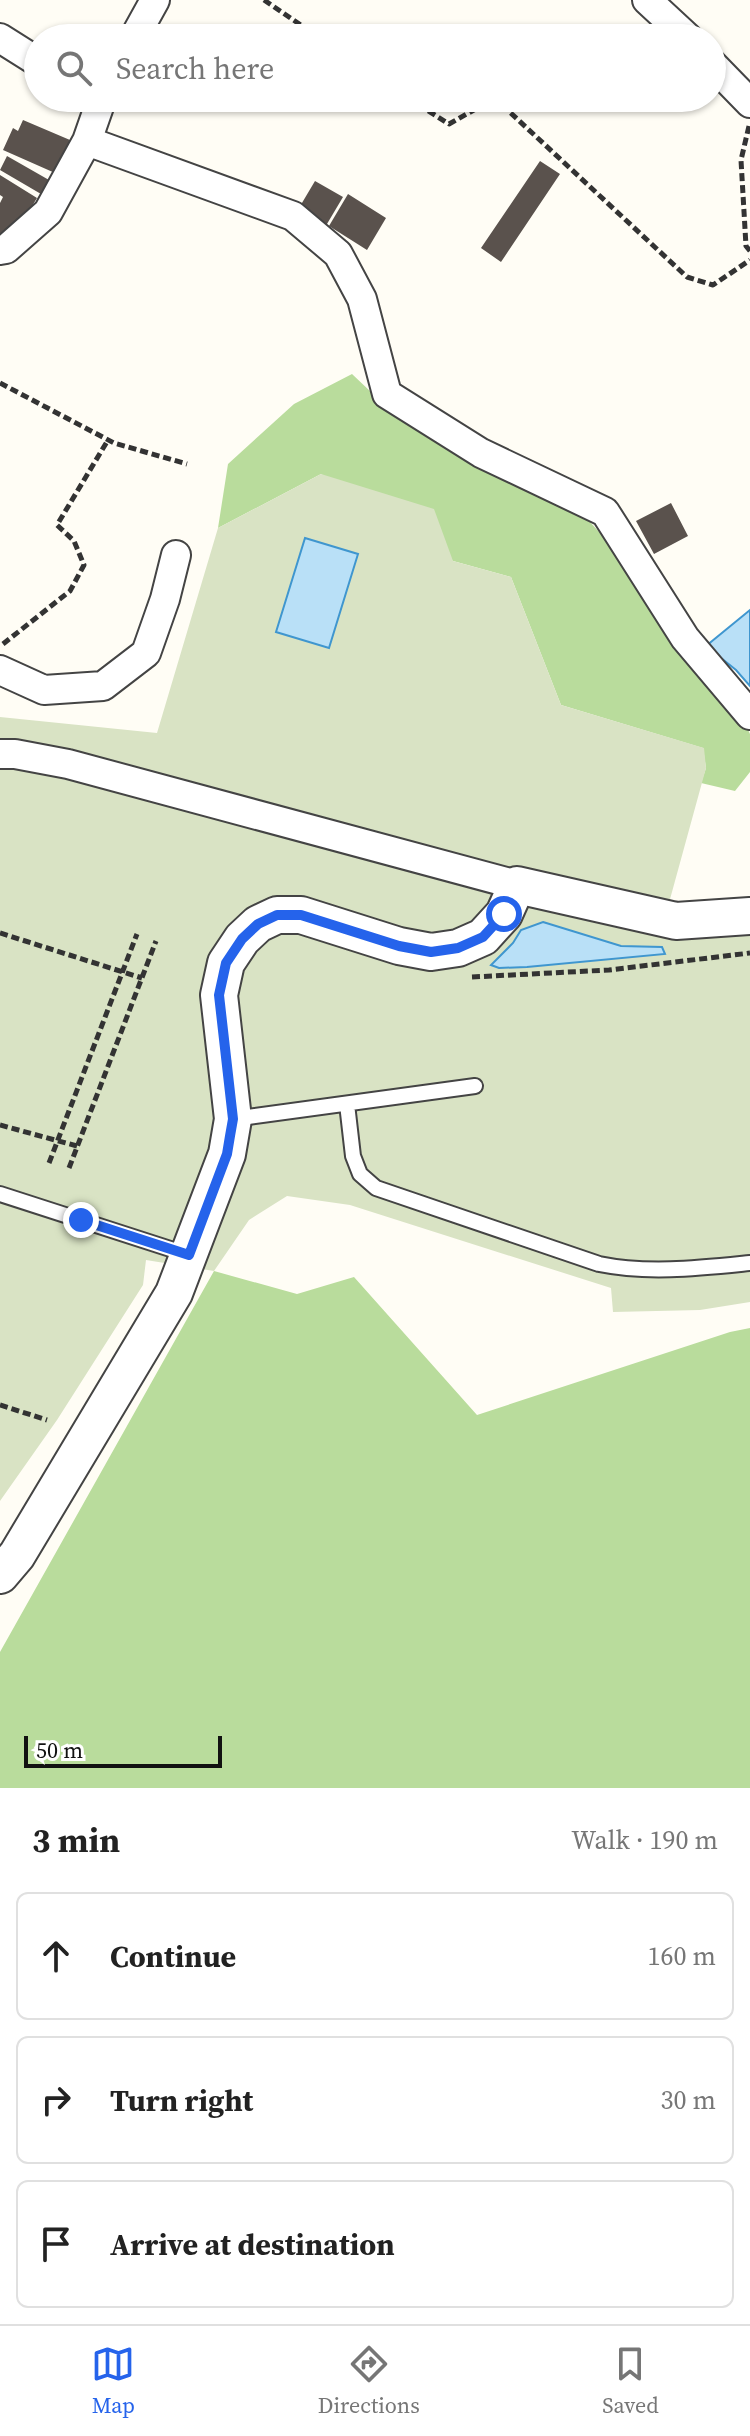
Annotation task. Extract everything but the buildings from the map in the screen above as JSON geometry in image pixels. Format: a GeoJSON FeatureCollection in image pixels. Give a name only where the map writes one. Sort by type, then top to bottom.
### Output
{"type":"FeatureCollection","features":[{"type":"Feature","properties":{"kind":"street"},"geometry":{"type":"LineString","coordinates":[[142,24],[155,0]]}},
{"type":"Feature","properties":{"kind":"street"},"geometry":{"type":"LineString","coordinates":[[647,0],[673,24]]}},
{"type":"Feature","properties":{"kind":"street"},"geometry":{"type":"LineString","coordinates":[[0,38],[24,53]]}},
{"type":"Feature","properties":{"kind":"street"},"geometry":{"type":"LineString","coordinates":[[726,78],[750,103]]}},
{"type":"Feature","properties":{"kind":"street"},"geometry":{"type":"LineString","coordinates":[[0,250],[6,249],[48,212],[87,141],[95,112]]}},
{"type":"Feature","properties":{"kind":"street"},"geometry":{"type":"LineString","coordinates":[[87,141],[293,216],[338,254],[362,299],[387,394],[481,453],[605,512],[685,638],[750,715]]}},
{"type":"Feature","properties":{"kind":"street"},"geometry":{"type":"LineString","coordinates":[[0,670],[44,690],[103,686],[146,653],[176,555]]}},
{"type":"Feature","properties":{"kind":"street"},"geometry":{"type":"LineString","coordinates":[[0,754],[68,764],[517,885],[676,921],[750,916]]}},
{"type":"Feature","properties":{"kind":"street"},"geometry":{"type":"LineString","coordinates":[[0,1575],[17,1555],[174,1293],[189,1255],[227,1154],[233,1119],[219,995],[226,963],[242,939],[258,924],[277,915],[301,915],[399,946],[431,952],[458,948],[483,937],[504,914],[517,885]]}},
{"type":"Feature","properties":{"kind":"lane"},"geometry":{"type":"LineString","coordinates":[[233,1119],[475,1086]]}},
{"type":"Feature","properties":{"kind":"lane"},"geometry":{"type":"LineString","coordinates":[[347,1104],[353,1156],[360,1174],[376,1188],[599,1264],[623,1269],[689,1269],[750,1263]]}},
{"type":"Feature","properties":{"kind":"lane"},"geometry":{"type":"LineString","coordinates":[[0,1194],[189,1255]]}},
{"type":"Feature","properties":{"kind":"path"},"geometry":{"type":"LineString","coordinates":[[264,0],[299,24]]}},
{"type":"Feature","properties":{"kind":"path"},"geometry":{"type":"LineString","coordinates":[[430,112],[449,124],[470,112]]}},
{"type":"Feature","properties":{"kind":"path"},"geometry":{"type":"LineString","coordinates":[[510,112],[687,277],[713,285],[750,260]]}},
{"type":"Feature","properties":{"kind":"path"},"geometry":{"type":"LineString","coordinates":[[750,121],[741,160],[746,246],[750,251]]}},
{"type":"Feature","properties":{"kind":"path"},"geometry":{"type":"LineString","coordinates":[[0,383],[108,440],[187,464]]}},
{"type":"Feature","properties":{"kind":"path"},"geometry":{"type":"LineString","coordinates":[[0,646],[70,591],[84,565],[74,541],[57,525],[108,440]]}},
{"type":"Feature","properties":{"kind":"path"},"geometry":{"type":"LineString","coordinates":[[0,933],[142,978]]}},
{"type":"Feature","properties":{"kind":"path"},"geometry":{"type":"LineString","coordinates":[[49,1163],[137,934]]}},
{"type":"Feature","properties":{"kind":"path"},"geometry":{"type":"LineString","coordinates":[[69,1168],[156,941]]}},
{"type":"Feature","properties":{"kind":"path"},"geometry":{"type":"LineString","coordinates":[[468,977],[609,970],[750,953]]}},
{"type":"Feature","properties":{"kind":"path"},"geometry":{"type":"LineString","coordinates":[[0,1125],[77,1146]]}},
{"type":"Feature","properties":{"kind":"path"},"geometry":{"type":"LineString","coordinates":[[0,1405],[47,1420]]}},
{"type":"Feature","properties":{"kind":"green space"},"geometry":{"type":"Polygon","coordinates":[[[352,374],[390,410],[590,522],[623,558],[741,714],[750,734],[750,772],[735,791],[701,783],[706,768],[703,748],[561,705],[511,577],[453,561],[321,474],[218,528],[228,464],[294,404],[352,374]]]}},
{"type":"Feature","properties":{"kind":"green space"},"geometry":{"type":"Polygon","coordinates":[[[321,474],[434,509],[453,561],[511,577],[561,705],[704,748],[706,768],[661,932],[750,933],[750,1302],[700,1310],[613,1312],[611,1288],[350,1205],[287,1196],[249,1220],[214,1271],[146,1260],[143,1285],[57,1420],[0,1501],[0,717],[157,733],[218,528],[321,474]]]}},
{"type":"Feature","properties":{"kind":"green space"},"geometry":{"type":"Polygon","coordinates":[[[214,1271],[297,1294],[354,1277],[477,1415],[750,1328],[750,1788],[0,1788],[0,1652],[214,1271]]]}},
{"type":"Feature","properties":{"kind":"water"},"geometry":{"type":"Polygon","coordinates":[[[305,538],[358,554],[329,648],[276,632],[305,538]]]}},
{"type":"Feature","properties":{"kind":"water"},"geometry":{"type":"Polygon","coordinates":[[[750,610],[750,686],[736,670],[706,646],[750,610]]]}},
{"type":"Feature","properties":{"kind":"water"},"geometry":{"type":"Polygon","coordinates":[[[543,922],[621,946],[662,947],[665,954],[527,967],[499,968],[491,965],[521,930],[543,922]]]}},
{"type":"Feature","properties":{"kind":"route"},"geometry":{"type":"LineString","coordinates":[[81,1220],[189,1255],[227,1154],[233,1119],[219,995],[226,963],[242,939],[258,924],[277,915],[301,915],[399,946],[431,952],[458,948],[483,937],[504,914]]}}]}
